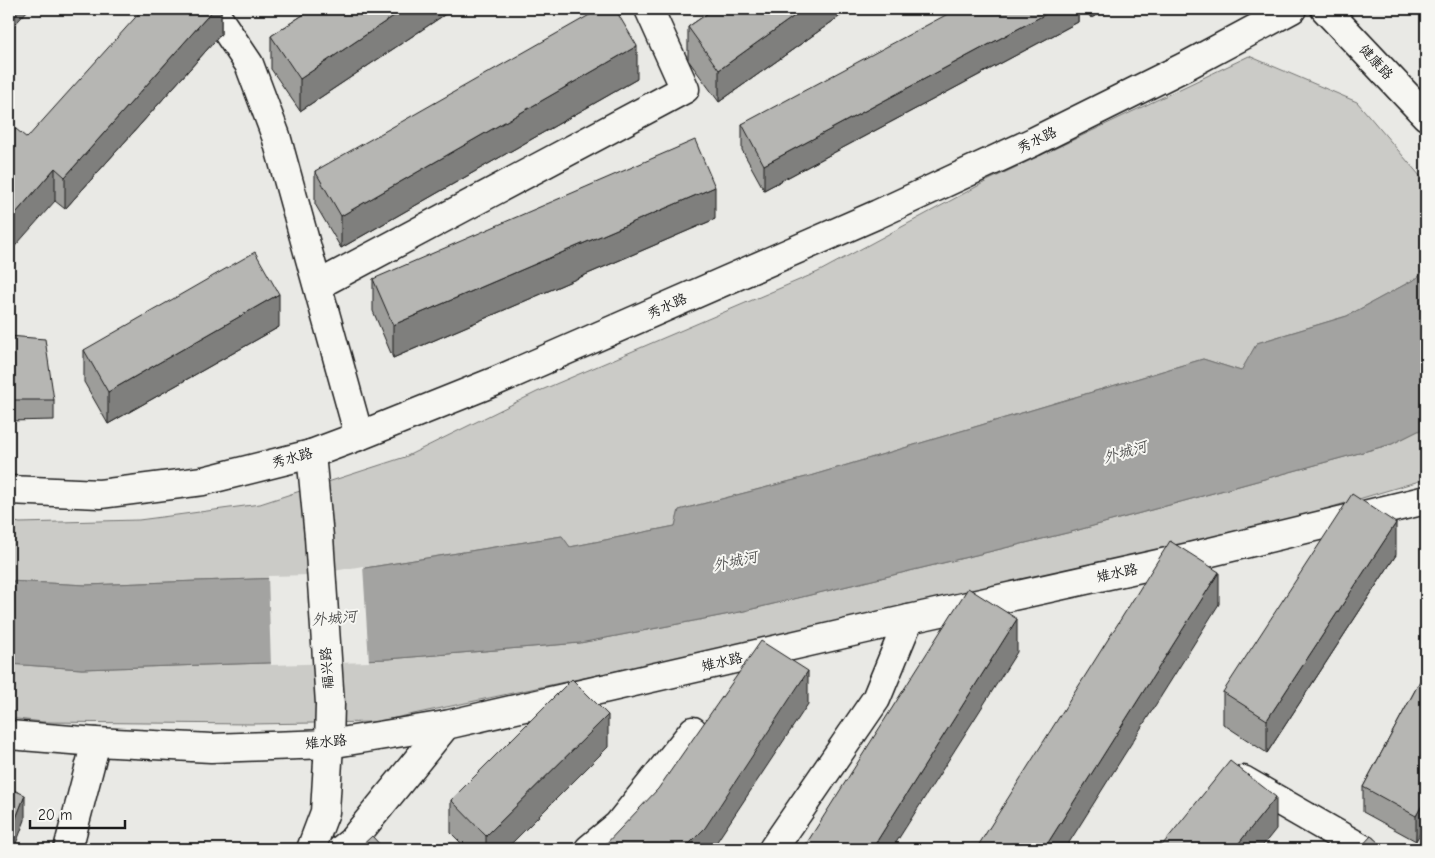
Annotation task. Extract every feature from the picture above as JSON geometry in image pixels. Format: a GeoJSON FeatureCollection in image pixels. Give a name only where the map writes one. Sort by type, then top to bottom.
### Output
{"type":"FeatureCollection","features":[{"type":"Feature","properties":{"kind":"street"},"geometry":{"type":"LineString","coordinates":[[212,9],[249,64],[273,127],[359,436]]}},
{"type":"Feature","properties":{"kind":"street"},"geometry":{"type":"LineString","coordinates":[[318,285],[685,89],[649,9]]}},
{"type":"Feature","properties":{"kind":"street","name":"秀水路"},"geometry":{"type":"LineString","coordinates":[[9,490],[100,494],[203,481],[312,454],[496,381],[886,210],[1051,133],[1184,67],[1292,9]]}},
{"type":"Feature","properties":{"kind":"street","name":"健康路"},"geometry":{"type":"LineString","coordinates":[[1325,9],[1426,116]]}},
{"type":"Feature","properties":{"kind":"street","name":"福兴路"},"geometry":{"type":"LineString","coordinates":[[311,849],[325,812],[330,704],[312,454]]}},
{"type":"Feature","properties":{"kind":"street","name":"雉水路"},"geometry":{"type":"LineString","coordinates":[[9,736],[212,748],[329,744],[446,725],[1190,557],[1426,500]]}},
{"type":"Feature","properties":{"kind":"street"},"geometry":{"type":"LineString","coordinates":[[773,849],[876,699],[910,619]]}},
{"type":"Feature","properties":{"kind":"street"},"geometry":{"type":"LineString","coordinates":[[342,849],[351,842],[446,725]]}},
{"type":"Feature","properties":{"kind":"street"},"geometry":{"type":"LineString","coordinates":[[589,849],[618,825],[693,731]]}},
{"type":"Feature","properties":{"kind":"street"},"geometry":{"type":"LineString","coordinates":[[68,849],[96,742]]}},
{"type":"Feature","properties":{"kind":"street"},"geometry":{"type":"LineString","coordinates":[[1217,787],[1229,772],[1363,849]]}},
{"type":"Feature","properties":{"kind":"shaded area"},"geometry":{"type":"Polygon","coordinates":[[[1249,56],[1357,102],[1426,183],[1426,269],[1417,278],[1347,316],[1257,343],[1241,371],[1203,359],[810,476],[679,510],[675,526],[570,547],[562,536],[310,577],[86,585],[9,581],[9,521],[20,523],[139,520],[260,504],[405,457],[537,392],[818,272],[989,180],[1249,56]]]}},
{"type":"Feature","properties":{"kind":"shaded area"},"geometry":{"type":"Polygon","coordinates":[[[1426,427],[1426,479],[1191,549],[376,722],[251,724],[43,722],[9,718],[9,664],[82,669],[388,659],[580,643],[740,612],[1071,532],[1392,444],[1426,427]]]}},
{"type":"Feature","properties":{"kind":"water","name":"外城河"},"geometry":{"type":"Polygon","coordinates":[[[1426,269],[1426,427],[1392,444],[1071,532],[740,612],[580,643],[388,659],[82,669],[9,664],[9,581],[86,585],[310,577],[562,536],[570,547],[675,526],[679,510],[810,476],[1203,359],[1241,371],[1257,343],[1347,316],[1417,278],[1426,269]]]}},
{"type":"Feature","properties":{"kind":"pier"},"geometry":{"type":"Polygon","coordinates":[[[363,566],[369,662],[271,665],[268,576],[310,575],[363,566]]]}},
{"type":"Feature","properties":{"kind":"building"},"geometry":{"type":"Polygon","coordinates":[[[143,9],[214,9],[65,177],[55,168],[9,221],[9,137],[16,129],[27,138],[143,9]]]}},
{"type":"Feature","properties":{"kind":"building"},"geometry":{"type":"Polygon","coordinates":[[[312,9],[404,9],[300,79],[271,36],[312,9]]]}},
{"type":"Feature","properties":{"kind":"building"},"geometry":{"type":"Polygon","coordinates":[[[600,9],[615,9],[637,46],[341,216],[315,171],[600,9]]]}},
{"type":"Feature","properties":{"kind":"building"},"geometry":{"type":"Polygon","coordinates":[[[714,9],[804,9],[719,70],[688,27],[714,9]]]}},
{"type":"Feature","properties":{"kind":"building"},"geometry":{"type":"Polygon","coordinates":[[[957,9],[1055,9],[764,165],[742,124],[957,9]]]}},
{"type":"Feature","properties":{"kind":"building"},"geometry":{"type":"Polygon","coordinates":[[[695,140],[715,187],[393,325],[373,279],[695,140]]]}},
{"type":"Feature","properties":{"kind":"building"},"geometry":{"type":"Polygon","coordinates":[[[255,252],[279,294],[108,392],[84,350],[255,252]]]}},
{"type":"Feature","properties":{"kind":"building"},"geometry":{"type":"Polygon","coordinates":[[[9,336],[45,339],[54,400],[9,400],[9,336]]]}},
{"type":"Feature","properties":{"kind":"building"},"geometry":{"type":"Polygon","coordinates":[[[1352,494],[1396,523],[1267,720],[1223,692],[1352,494]]]}},
{"type":"Feature","properties":{"kind":"building"},"geometry":{"type":"Polygon","coordinates":[[[1170,541],[1219,572],[1044,849],[976,849],[1170,541]]]}},
{"type":"Feature","properties":{"kind":"building"},"geometry":{"type":"Polygon","coordinates":[[[968,588],[1017,619],[872,849],[803,849],[968,588]]]}},
{"type":"Feature","properties":{"kind":"building"},"geometry":{"type":"Polygon","coordinates":[[[761,641],[808,671],[705,828],[684,849],[601,849],[658,789],[761,641]]]}},
{"type":"Feature","properties":{"kind":"building"},"geometry":{"type":"Polygon","coordinates":[[[1426,670],[1426,798],[1416,816],[1363,787],[1426,670]]]}},
{"type":"Feature","properties":{"kind":"building"},"geometry":{"type":"Polygon","coordinates":[[[572,679],[608,715],[486,836],[451,800],[572,679]]]}},
{"type":"Feature","properties":{"kind":"building"},"geometry":{"type":"Polygon","coordinates":[[[1230,761],[1276,797],[1234,849],[1159,849],[1230,761]]]}},
{"type":"Feature","properties":{"kind":"building"},"geometry":{"type":"Polygon","coordinates":[[[9,788],[25,795],[9,836],[9,788]]]}},
{"type":"Feature","properties":{"kind":"building"},"geometry":{"type":"Polygon","coordinates":[[[372,836],[384,849],[358,849],[372,836]]]}},
{"type":"Feature","properties":{"kind":"building"},"geometry":{"type":"Polygon","coordinates":[[[1371,836],[1386,849],[1359,849],[1371,836]]]}}]}
